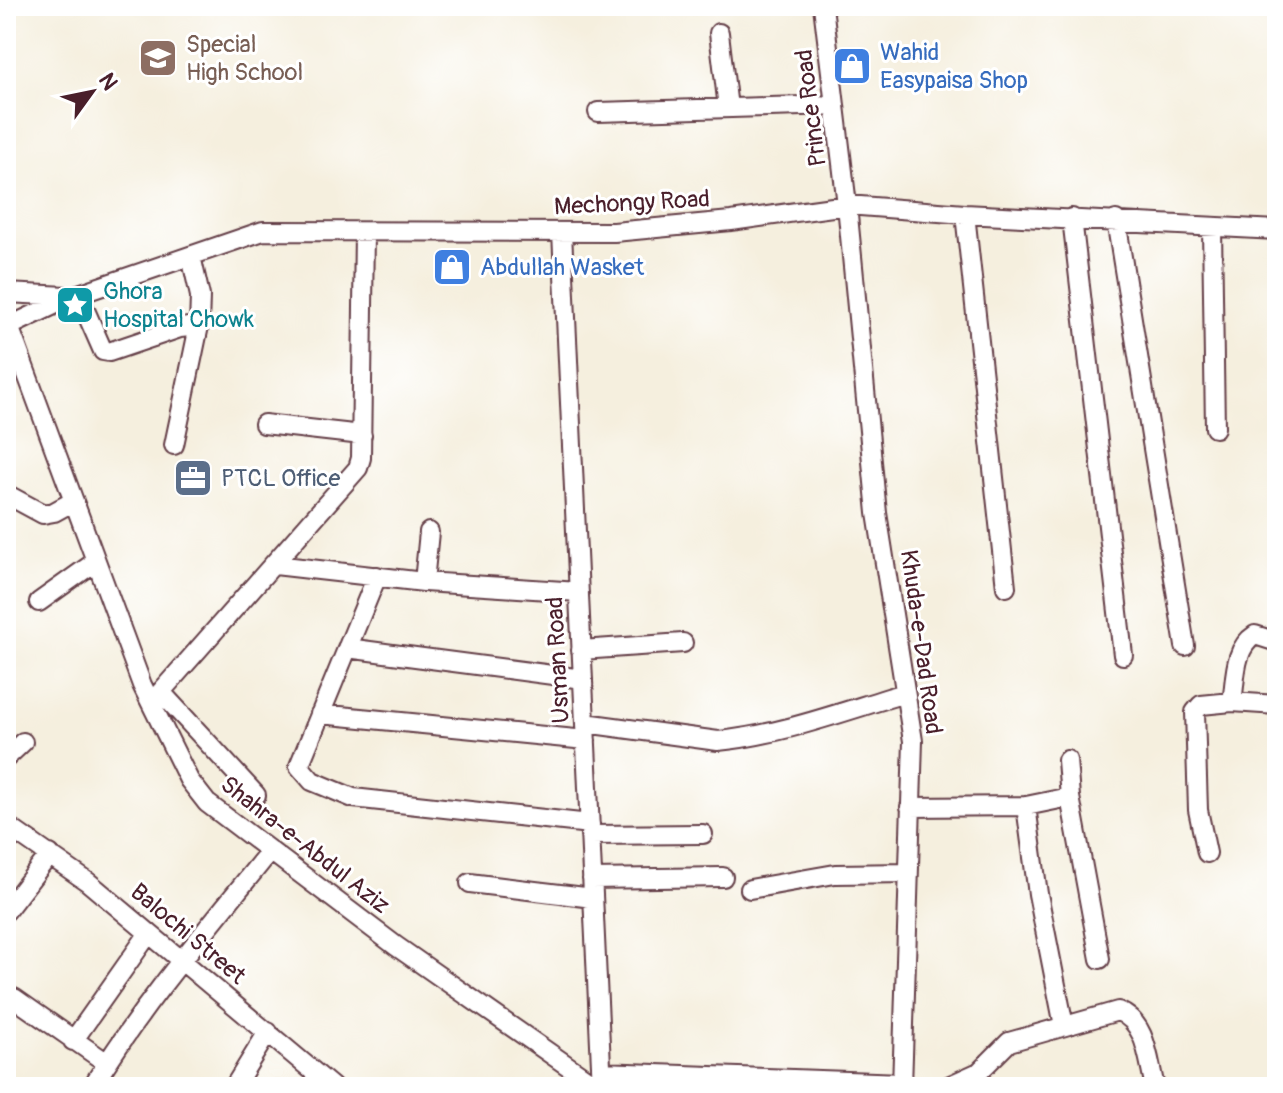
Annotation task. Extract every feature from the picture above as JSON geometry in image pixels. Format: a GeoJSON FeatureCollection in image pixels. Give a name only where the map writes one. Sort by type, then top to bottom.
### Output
{"type":"FeatureCollection","features":[{"type":"Feature","properties":{"kind":"street","name":"Prince Road"},"geometry":{"type":"LineString","coordinates":[[823,6],[847,205]]}},
{"type":"Feature","properties":{"kind":"street"},"geometry":{"type":"LineString","coordinates":[[719,33],[728,108]]}},
{"type":"Feature","properties":{"kind":"street"},"geometry":{"type":"LineString","coordinates":[[598,112],[835,105]]}},
{"type":"Feature","properties":{"kind":"street","name":"Mechongy Road"},"geometry":{"type":"LineString","coordinates":[[8,327],[76,295],[263,231],[614,232],[847,205],[1277,230]]}},
{"type":"Feature","properties":{"kind":"street","name":"Khuda-e-Dad Road"},"geometry":{"type":"LineString","coordinates":[[847,205],[877,513],[913,741],[902,1085]]}},
{"type":"Feature","properties":{"kind":"street"},"geometry":{"type":"LineString","coordinates":[[965,214],[1006,587]]}},
{"type":"Feature","properties":{"kind":"street"},"geometry":{"type":"LineString","coordinates":[[1072,218],[1123,655]]}},
{"type":"Feature","properties":{"kind":"street"},"geometry":{"type":"LineString","coordinates":[[1116,220],[1185,646]]}},
{"type":"Feature","properties":{"kind":"street"},"geometry":{"type":"LineString","coordinates":[[1212,228],[1215,428]]}},
{"type":"Feature","properties":{"kind":"street"},"geometry":{"type":"LineString","coordinates":[[256,795],[156,698],[358,468],[362,435],[364,232]]}},
{"type":"Feature","properties":{"kind":"street","name":"Usman Road"},"geometry":{"type":"LineString","coordinates":[[562,232],[600,1082]]}},
{"type":"Feature","properties":{"kind":"street"},"geometry":{"type":"LineString","coordinates":[[174,445],[199,326],[200,296],[191,256]]}},
{"type":"Feature","properties":{"kind":"street"},"geometry":{"type":"LineString","coordinates":[[6,293],[76,295],[103,351],[109,352],[180,328],[199,326]]}},
{"type":"Feature","properties":{"kind":"street","name":"Shahra-e-Abdul Aziz"},"geometry":{"type":"LineString","coordinates":[[8,327],[95,562],[189,780],[207,803],[396,946],[600,1082]]}},
{"type":"Feature","properties":{"kind":"street"},"geometry":{"type":"LineString","coordinates":[[264,424],[362,435]]}},
{"type":"Feature","properties":{"kind":"street"},"geometry":{"type":"LineString","coordinates":[[6,494],[43,514],[54,512],[74,501]]}},
{"type":"Feature","properties":{"kind":"street"},"geometry":{"type":"LineString","coordinates":[[424,582],[429,532]]}},
{"type":"Feature","properties":{"kind":"street"},"geometry":{"type":"LineString","coordinates":[[39,602],[95,562]]}},
{"type":"Feature","properties":{"kind":"street"},"geometry":{"type":"LineString","coordinates":[[275,565],[424,582],[579,592]]}},
{"type":"Feature","properties":{"kind":"street"},"geometry":{"type":"LineString","coordinates":[[377,576],[299,766],[312,781],[353,798],[590,829],[703,834]]}},
{"type":"Feature","properties":{"kind":"street"},"geometry":{"type":"LineString","coordinates":[[1232,702],[1240,650],[1245,642],[1255,635],[1277,642]]}},
{"type":"Feature","properties":{"kind":"street"},"geometry":{"type":"LineString","coordinates":[[581,650],[683,643]]}},
{"type":"Feature","properties":{"kind":"street"},"geometry":{"type":"LineString","coordinates":[[347,648],[583,679]]}},
{"type":"Feature","properties":{"kind":"street"},"geometry":{"type":"LineString","coordinates":[[320,714],[718,741],[764,734],[905,693]]}},
{"type":"Feature","properties":{"kind":"street"},"geometry":{"type":"LineString","coordinates":[[1207,853],[1198,810],[1195,712],[1201,705],[1232,702],[1277,705]]}},
{"type":"Feature","properties":{"kind":"street"},"geometry":{"type":"LineString","coordinates":[[6,758],[23,742]]}},
{"type":"Feature","properties":{"kind":"street"},"geometry":{"type":"LineString","coordinates":[[1067,760],[1070,797],[1100,959]]}},
{"type":"Feature","properties":{"kind":"street"},"geometry":{"type":"LineString","coordinates":[[910,807],[1026,806],[1070,797]]}},
{"type":"Feature","properties":{"kind":"street"},"geometry":{"type":"LineString","coordinates":[[1026,806],[1038,894],[1064,1026]]}},
{"type":"Feature","properties":{"kind":"street","name":"Balochi Street"},"geometry":{"type":"LineString","coordinates":[[6,825],[50,854],[149,933],[332,1087]]}},
{"type":"Feature","properties":{"kind":"street"},"geometry":{"type":"LineString","coordinates":[[92,1087],[182,960],[270,851]]}},
{"type":"Feature","properties":{"kind":"street"},"geometry":{"type":"LineString","coordinates":[[6,911],[50,854]]}},
{"type":"Feature","properties":{"kind":"street"},"geometry":{"type":"LineString","coordinates":[[750,889],[835,874],[908,873]]}},
{"type":"Feature","properties":{"kind":"street"},"geometry":{"type":"LineString","coordinates":[[470,883],[593,889],[723,877]]}},
{"type":"Feature","properties":{"kind":"street"},"geometry":{"type":"LineString","coordinates":[[73,1041],[149,933]]}},
{"type":"Feature","properties":{"kind":"street"},"geometry":{"type":"LineString","coordinates":[[14,998],[107,1063]]}},
{"type":"Feature","properties":{"kind":"street"},"geometry":{"type":"LineString","coordinates":[[946,1087],[979,1072],[1009,1042],[1118,1011],[1129,1015],[1140,1028],[1155,1087]]}},
{"type":"Feature","properties":{"kind":"street"},"geometry":{"type":"LineString","coordinates":[[234,1087],[268,1032]]}},
{"type":"Feature","properties":{"kind":"street"},"geometry":{"type":"LineString","coordinates":[[600,1082],[902,1085]]}},
{"type":"Feature","properties":{"kind":"place","name":"Special High School"},"geometry":{"type":"Point","coordinates":[158,58]}},
{"type":"Feature","properties":{"kind":"place","name":"Wahid Easypaisa Shop"},"geometry":{"type":"Point","coordinates":[852,66]}},
{"type":"Feature","properties":{"kind":"place","name":"Abdullah Wasket"},"geometry":{"type":"Point","coordinates":[452,267]}},
{"type":"Feature","properties":{"kind":"place","name":"Ghora Hospital Chowk"},"geometry":{"type":"Point","coordinates":[75,305]}},
{"type":"Feature","properties":{"kind":"place","name":"PTCL Office"},"geometry":{"type":"Point","coordinates":[193,478]}}]}
